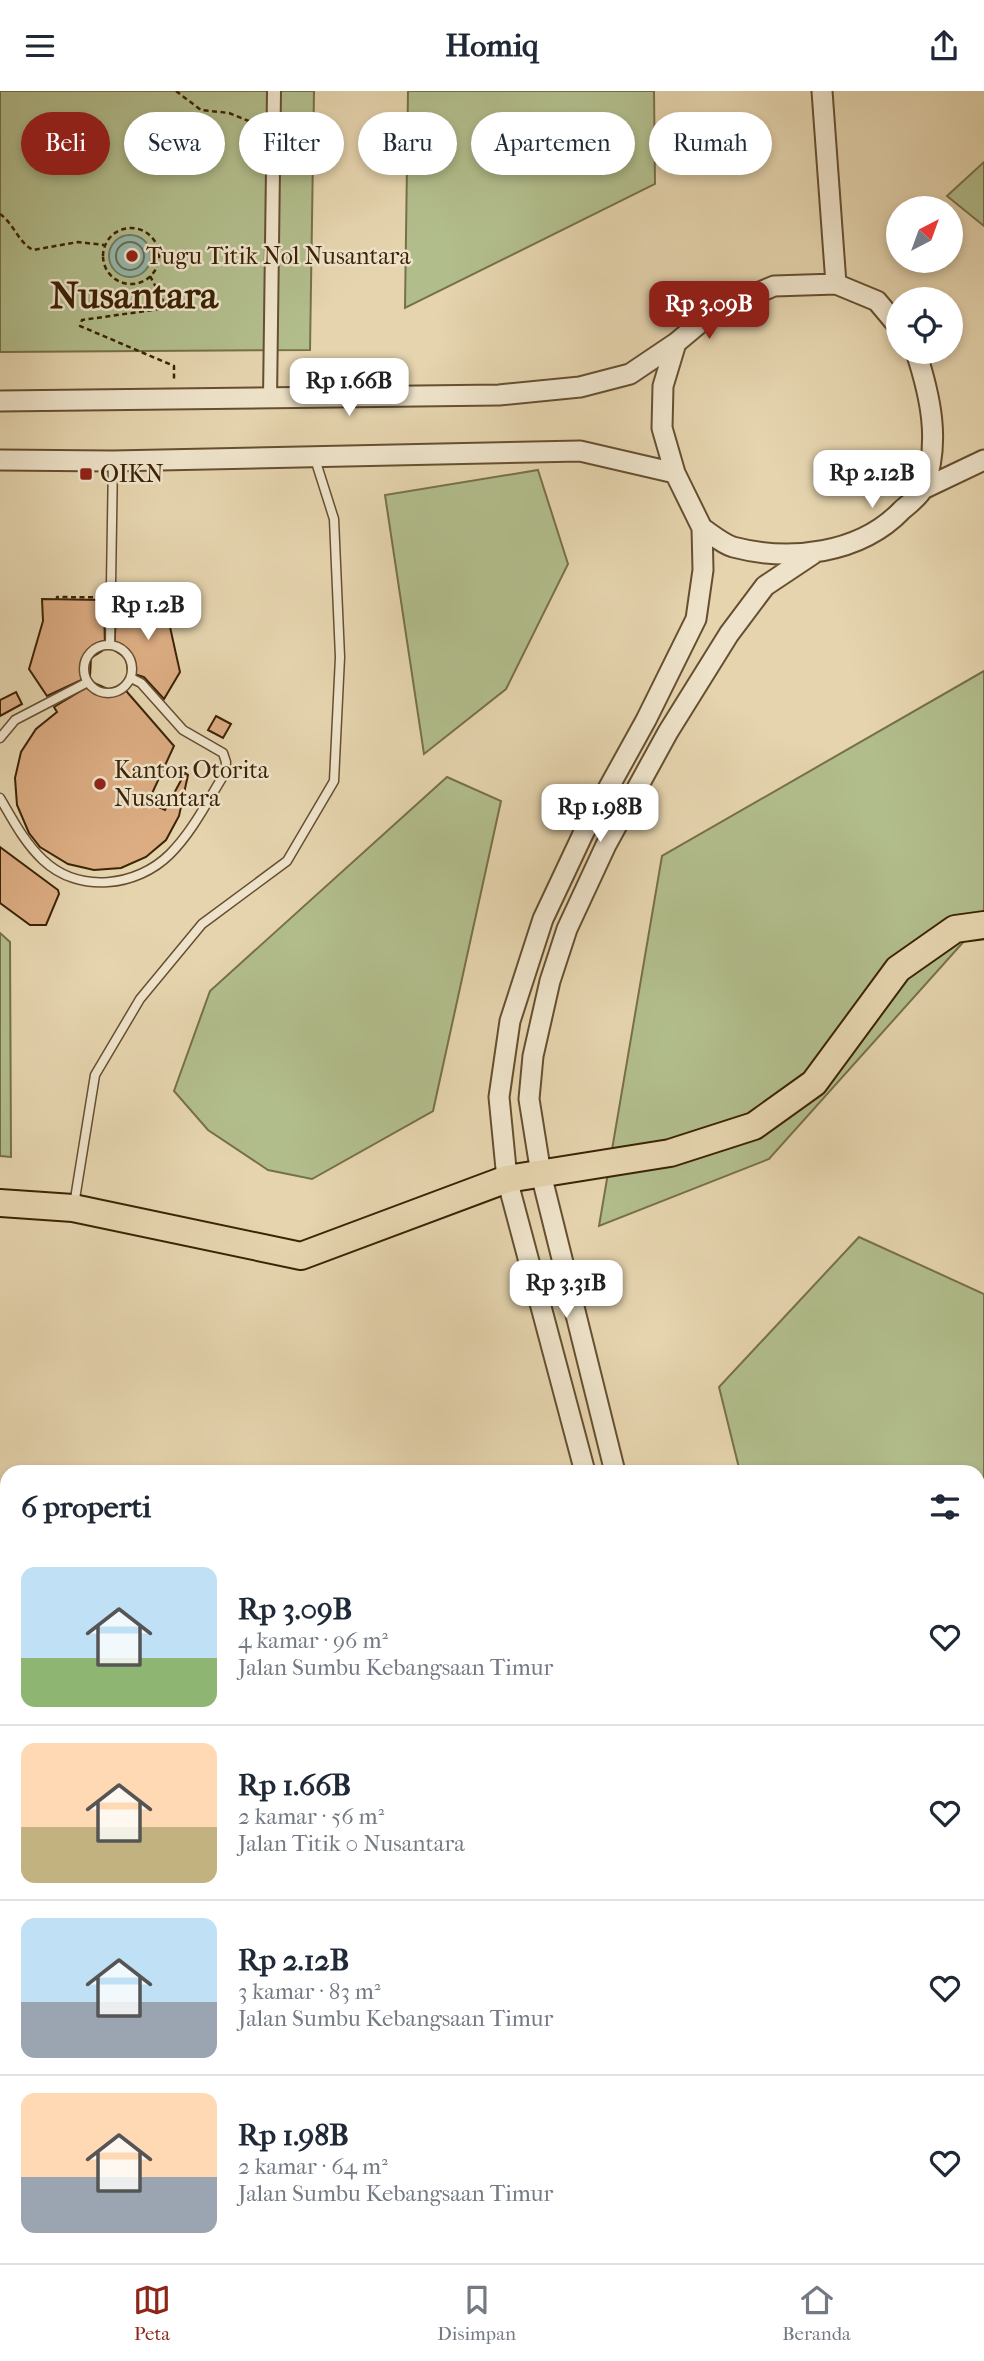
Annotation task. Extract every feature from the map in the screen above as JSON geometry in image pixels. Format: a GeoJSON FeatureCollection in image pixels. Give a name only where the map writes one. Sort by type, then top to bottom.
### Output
{"type":"FeatureCollection","features":[{"type":"Feature","properties":{"kind":"highway"},"geometry":{"type":"LineString","coordinates":[[0,1203],[73,1208],[302,1256],[508,1179],[670,1153],[754,1126],[814,1083],[898,969],[955,929],[984,925]]}},
{"type":"Feature","properties":{"kind":"street"},"geometry":{"type":"LineString","coordinates":[[274,91],[274,112]]}},
{"type":"Feature","properties":{"kind":"street"},"geometry":{"type":"LineString","coordinates":[[822,91],[836,284]]}},
{"type":"Feature","properties":{"kind":"street"},"geometry":{"type":"LineString","coordinates":[[270,399],[273,175]]}},
{"type":"Feature","properties":{"kind":"street"},"geometry":{"type":"LineString","coordinates":[[0,401],[499,395],[580,387],[629,374],[676,343],[712,312],[774,286],[836,284],[877,301],[886,312]]}},
{"type":"Feature","properties":{"kind":"street"},"geometry":{"type":"LineString","coordinates":[[583,1465],[508,1179],[499,1097],[510,1021],[543,919],[583,834],[646,720],[696,619],[703,569],[702,528],[675,473],[662,428],[663,386],[676,343]]}},
{"type":"Feature","properties":{"kind":"street"},"geometry":{"type":"LineString","coordinates":[[920,364],[929,393],[934,438],[923,489]]}},
{"type":"Feature","properties":{"kind":"street"},"geometry":{"type":"LineString","coordinates":[[0,460],[315,458],[580,451],[675,473]]}},
{"type":"Feature","properties":{"kind":"street"},"geometry":{"type":"LineString","coordinates":[[702,528],[731,546],[768,552],[813,554],[848,545],[890,523],[923,489],[984,460]]}},
{"type":"Feature","properties":{"kind":"street"},"geometry":{"type":"LineString","coordinates":[[613,1465],[541,1174],[529,1099],[533,1056],[550,981],[567,929],[624,811],[668,732],[729,634],[765,586],[813,554]]}},
{"type":"Feature","properties":{"kind":"lane"},"geometry":{"type":"LineString","coordinates":[[73,1208],[96,1075],[140,999],[202,924],[287,861],[334,781],[340,657],[334,519],[315,458]]}},
{"type":"Feature","properties":{"kind":"lane"},"geometry":{"type":"LineString","coordinates":[[110,645],[113,461]]}},
{"type":"Feature","properties":{"kind":"lane"},"geometry":{"type":"LineString","coordinates":[[110,645],[121,648],[129,656],[132,667],[131,678],[123,688],[110,693],[98,691],[88,682],[84,669],[87,656],[97,647],[110,645]]}},
{"type":"Feature","properties":{"kind":"lane"},"geometry":{"type":"LineString","coordinates":[[0,798],[22,837],[45,862],[68,876],[99,883],[124,881],[147,872],[168,856],[183,839],[218,784],[226,762],[223,753],[183,730],[141,683],[131,678]]}},
{"type":"Feature","properties":{"kind":"lane"},"geometry":{"type":"LineString","coordinates":[[0,738],[15,720],[88,682]]}},
{"type":"Feature","properties":{"kind":"path"},"geometry":{"type":"LineString","coordinates":[[176,91],[201,110],[229,113],[239,118]]}},
{"type":"Feature","properties":{"kind":"path"},"geometry":{"type":"LineString","coordinates":[[0,214],[17,231],[23,245],[33,250],[78,242],[104,245]]}},
{"type":"Feature","properties":{"kind":"path"},"geometry":{"type":"LineString","coordinates":[[125,227],[140,229],[152,237],[159,250],[158,264],[150,276],[137,284],[121,282],[109,274],[102,260],[104,245],[113,233],[125,227]]}},
{"type":"Feature","properties":{"kind":"path"},"geometry":{"type":"LineString","coordinates":[[150,276],[167,308],[82,320],[80,326],[174,366],[174,400]]}},
{"type":"Feature","properties":{"kind":"path"},"geometry":{"type":"LineString","coordinates":[[57,600],[155,598],[155,601]]}},
{"type":"Feature","properties":{"kind":"green space"},"geometry":{"type":"Polygon","coordinates":[[[0,91],[314,91],[314,112],[239,112],[239,175],[313,175],[310,350],[0,352],[0,91]]]}},
{"type":"Feature","properties":{"kind":"green space"},"geometry":{"type":"Polygon","coordinates":[[[408,91],[654,91],[654,112],[649,112],[649,175],[655,175],[655,184],[405,308],[407,175],[457,175],[457,112],[408,112],[408,91]]]}},
{"type":"Feature","properties":{"kind":"green space"},"geometry":{"type":"Polygon","coordinates":[[[984,162],[984,226],[963,209],[963,196],[947,196],[984,162]]]}},
{"type":"Feature","properties":{"kind":"green space"},"geometry":{"type":"Polygon","coordinates":[[[538,470],[568,564],[506,689],[424,754],[385,495],[538,470]]]}},
{"type":"Feature","properties":{"kind":"green space"},"geometry":{"type":"Polygon","coordinates":[[[984,671],[984,919],[769,1159],[599,1226],[662,856],[984,671]]]}},
{"type":"Feature","properties":{"kind":"green space"},"geometry":{"type":"Polygon","coordinates":[[[447,777],[501,801],[433,1111],[312,1179],[268,1170],[208,1130],[174,1091],[210,991],[447,777]]]}},
{"type":"Feature","properties":{"kind":"green space"},"geometry":{"type":"Polygon","coordinates":[[[0,933],[10,942],[11,1157],[0,1156],[0,933]]]}},
{"type":"Feature","properties":{"kind":"green space"},"geometry":{"type":"Polygon","coordinates":[[[859,1237],[984,1294],[984,1465],[738,1465],[719,1387],[859,1237]]]}},
{"type":"Feature","properties":{"kind":"water"},"geometry":{"type":"Polygon","coordinates":[[[130,235],[145,241],[151,256],[145,271],[130,277],[115,271],[109,256],[115,241],[130,235]]]}},
{"type":"Feature","properties":{"kind":"building"},"geometry":{"type":"Polygon","coordinates":[[[42,599],[104,600],[105,649],[91,658],[90,676],[47,696],[29,669],[43,621],[42,599]]]}},
{"type":"Feature","properties":{"kind":"building"},"geometry":{"type":"Polygon","coordinates":[[[117,601],[171,601],[170,627],[180,672],[164,699],[144,677],[128,672],[126,658],[114,650],[117,601]]]}},
{"type":"Feature","properties":{"kind":"building","name":"Kantor Otorita Nusantara"},"geometry":{"type":"Polygon","coordinates":[[[94,683],[110,690],[121,685],[174,746],[148,802],[165,810],[185,773],[188,775],[179,816],[166,840],[146,857],[121,868],[94,870],[68,864],[40,847],[29,833],[17,805],[15,778],[21,752],[36,729],[57,712],[54,707],[94,683]]]}},
{"type":"Feature","properties":{"kind":"building"},"geometry":{"type":"Polygon","coordinates":[[[16,692],[22,704],[0,716],[0,700],[16,692]]]}},
{"type":"Feature","properties":{"kind":"building"},"geometry":{"type":"Polygon","coordinates":[[[216,716],[231,724],[223,738],[208,730],[216,716]]]}},
{"type":"Feature","properties":{"kind":"building"},"geometry":{"type":"Polygon","coordinates":[[[0,847],[58,890],[59,894],[46,925],[30,925],[0,903],[0,847]]]}},
{"type":"Feature","properties":{"kind":"place","name":"Tugu Titik Nol Nusantara"},"geometry":{"type":"Point","coordinates":[132,256]}},
{"type":"Feature","properties":{"kind":"place","name":"OIKN"},"geometry":{"type":"Point","coordinates":[86,474]}},
{"type":"Feature","properties":{"kind":"place","name":"Kantor Otorita Nusantara"},"geometry":{"type":"Point","coordinates":[100,784]}},
{"type":"Feature","properties":{"kind":"district","name":"Nusantara"},"geometry":{"type":"Point","coordinates":[134,295]}}]}
